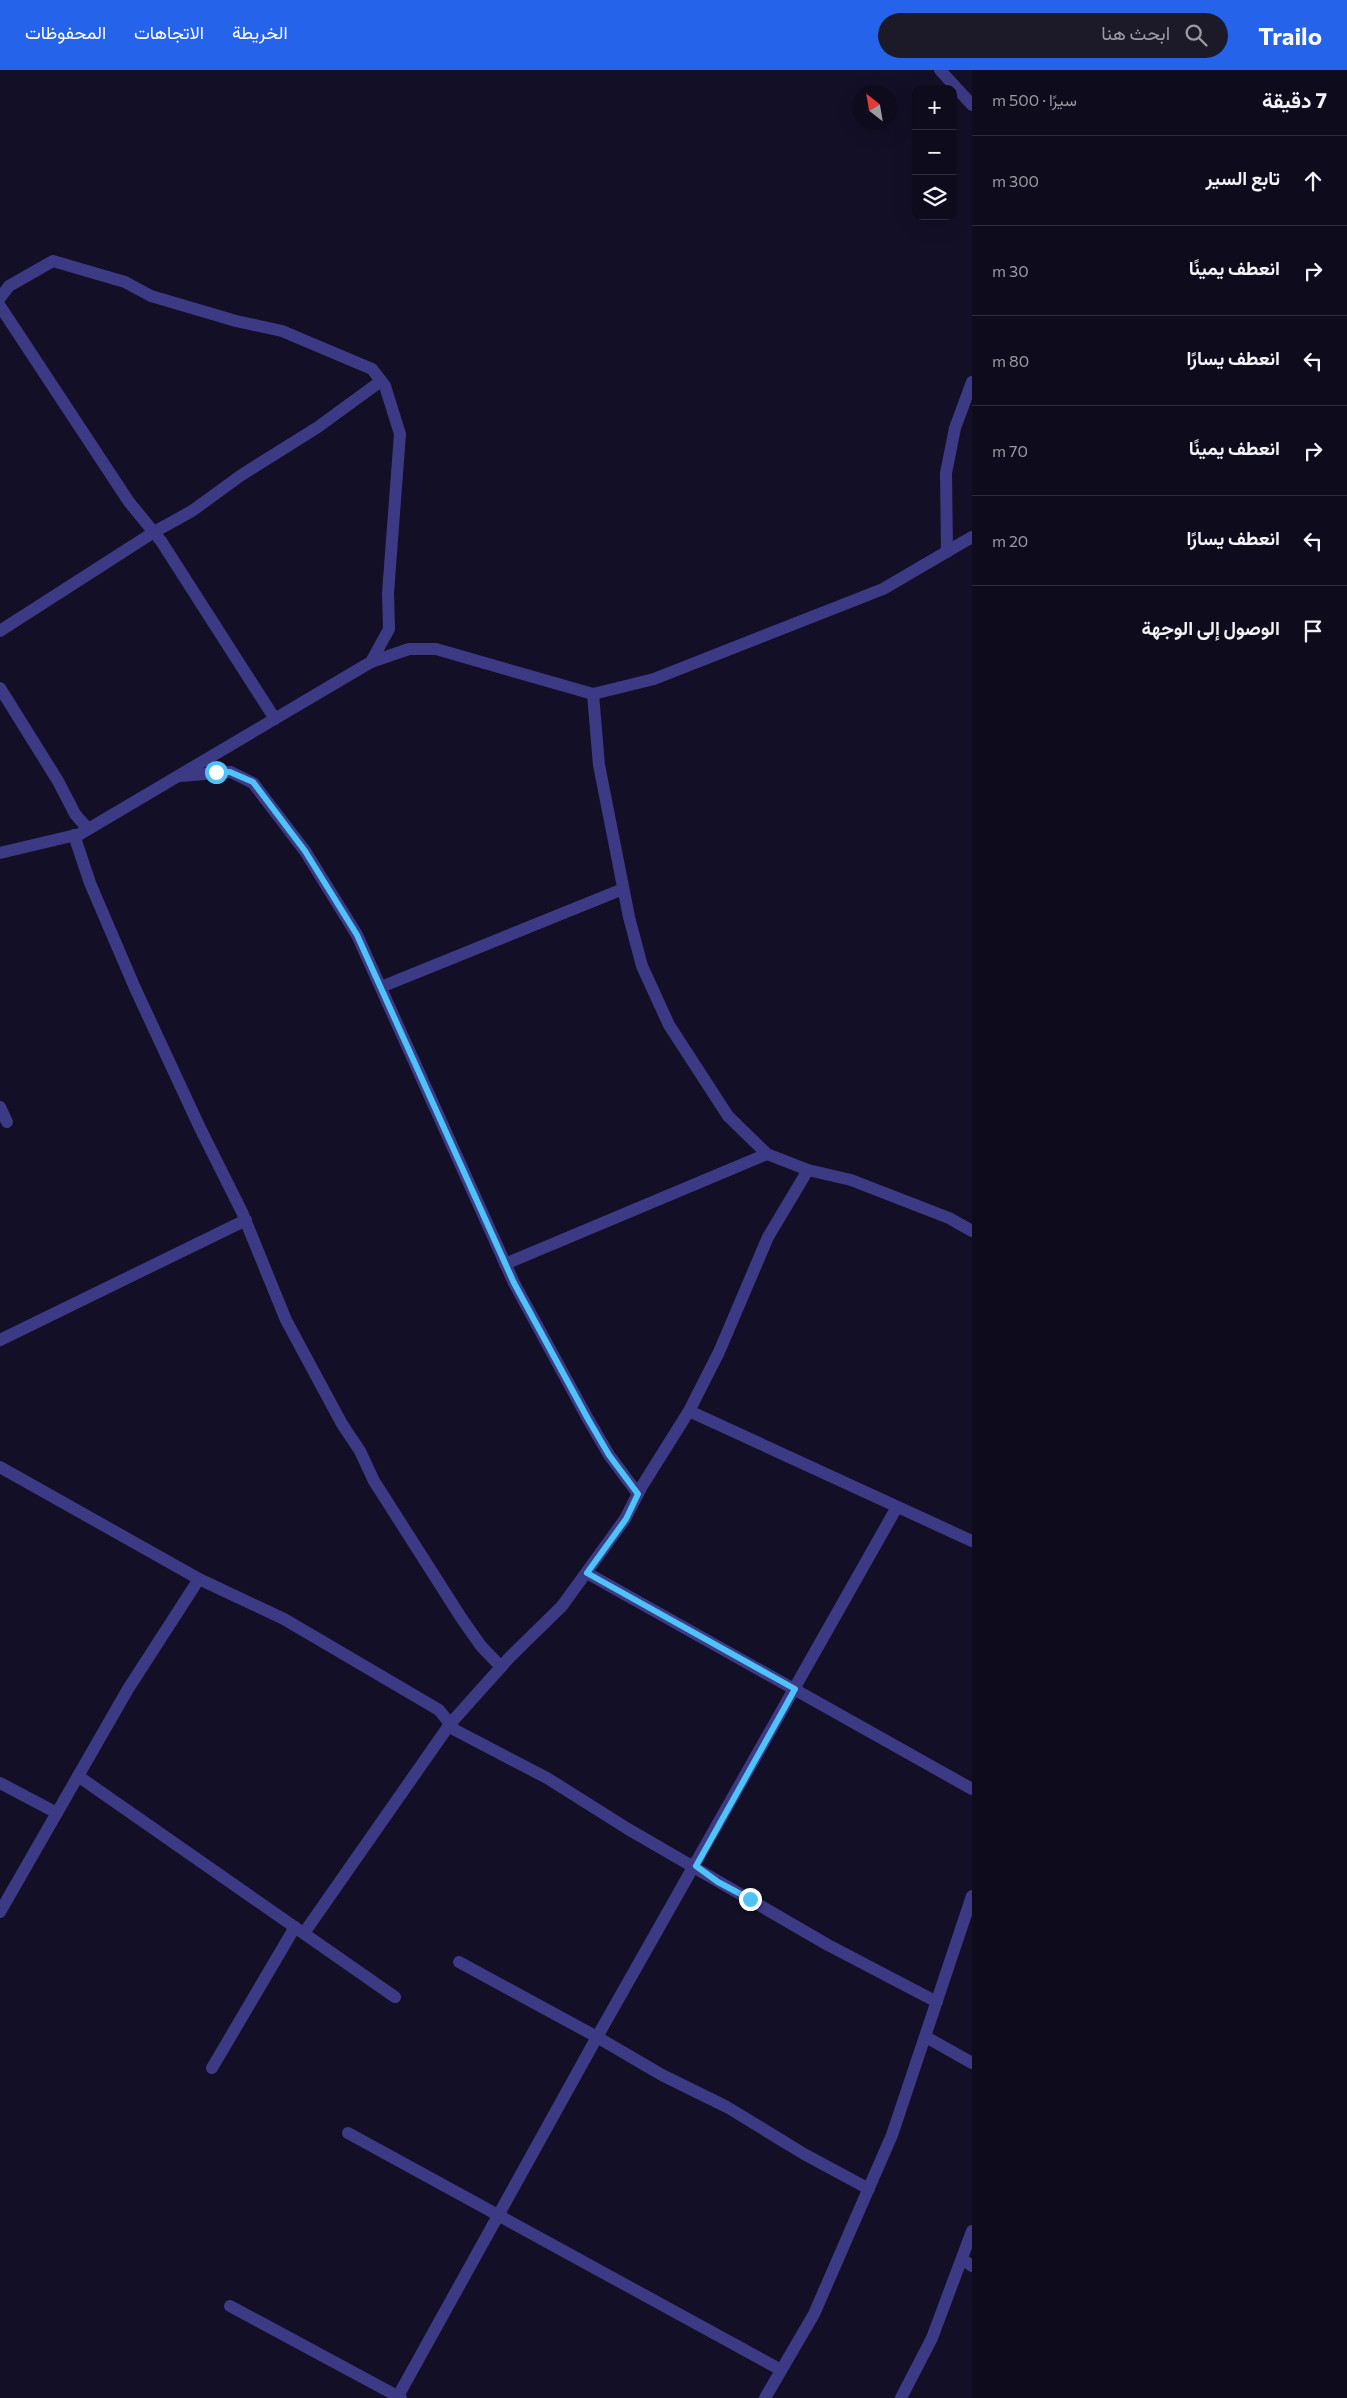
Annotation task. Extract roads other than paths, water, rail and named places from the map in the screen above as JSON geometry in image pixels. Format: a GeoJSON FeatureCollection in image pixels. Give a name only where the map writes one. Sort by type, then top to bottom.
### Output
{"type":"FeatureCollection","features":[{"type":"Feature","properties":{"kind":"street"},"geometry":{"type":"LineString","coordinates":[[940,70],[972,105]]}},
{"type":"Feature","properties":{"kind":"street"},"geometry":{"type":"LineString","coordinates":[[0,298],[9,286],[53,261],[125,282],[151,296],[236,321],[282,331],[372,369],[382,381],[395,413],[400,434],[388,593],[389,629],[371,662]]}},
{"type":"Feature","properties":{"kind":"street"},"geometry":{"type":"LineString","coordinates":[[0,306],[129,502],[154,532],[275,719]]}},
{"type":"Feature","properties":{"kind":"street"},"geometry":{"type":"LineString","coordinates":[[0,630],[154,532],[192,511],[240,476],[318,428],[382,381]]}},
{"type":"Feature","properties":{"kind":"street"},"geometry":{"type":"LineString","coordinates":[[947,552],[946,473],[955,428],[972,382]]}},
{"type":"Feature","properties":{"kind":"street"},"geometry":{"type":"LineString","coordinates":[[0,853],[74,835],[88,829],[371,662],[409,649],[436,649],[593,694],[654,679],[883,589],[972,537]]}},
{"type":"Feature","properties":{"kind":"street"},"geometry":{"type":"LineString","coordinates":[[0,688],[58,781],[76,814],[88,829]]}},
{"type":"Feature","properties":{"kind":"street"},"geometry":{"type":"LineString","coordinates":[[593,694],[598,766],[623,889],[642,966],[669,1025],[728,1116],[767,1154],[808,1170],[851,1180],[949,1218],[972,1231]]}},
{"type":"Feature","properties":{"kind":"street"},"geometry":{"type":"LineString","coordinates":[[178,776],[230,772],[253,782],[305,851],[357,935],[505,1264],[588,1419],[609,1455],[638,1494]]}},
{"type":"Feature","properties":{"kind":"street"},"geometry":{"type":"LineString","coordinates":[[74,835],[90,882],[135,988],[246,1220],[286,1320],[342,1424],[360,1450],[374,1481],[462,1619],[481,1646],[501,1667]]}},
{"type":"Feature","properties":{"kind":"street"},"geometry":{"type":"LineString","coordinates":[[381,987],[623,889]]}},
{"type":"Feature","properties":{"kind":"street"},"geometry":{"type":"LineString","coordinates":[[0,1107],[8,1122]]}},
{"type":"Feature","properties":{"kind":"street"},"geometry":{"type":"LineString","coordinates":[[505,1264],[767,1154]]}},
{"type":"Feature","properties":{"kind":"street"},"geometry":{"type":"LineString","coordinates":[[212,2068],[300,1930],[450,1724],[501,1667],[562,1606],[626,1519],[638,1494],[689,1412],[719,1352],[768,1237],[808,1170]]}},
{"type":"Feature","properties":{"kind":"street"},"geometry":{"type":"LineString","coordinates":[[0,1340],[246,1220]]}},
{"type":"Feature","properties":{"kind":"street"},"geometry":{"type":"LineString","coordinates":[[689,1412],[972,1541]]}},
{"type":"Feature","properties":{"kind":"street"},"geometry":{"type":"LineString","coordinates":[[1,1470],[198,1579],[284,1618],[439,1710],[455,1730],[547,1778],[628,1829],[696,1866],[718,1882],[828,1944],[937,2002]]}},
{"type":"Feature","properties":{"kind":"street"},"geometry":{"type":"LineString","coordinates":[[230,2306],[398,2397],[597,2037],[696,1866],[897,1507]]}},
{"type":"Feature","properties":{"kind":"street"},"geometry":{"type":"LineString","coordinates":[[587,1573],[972,1789]]}},
{"type":"Feature","properties":{"kind":"street"},"geometry":{"type":"LineString","coordinates":[[0,1912],[128,1689],[198,1579]]}},
{"type":"Feature","properties":{"kind":"street"},"geometry":{"type":"LineString","coordinates":[[78,1776],[395,1997]]}},
{"type":"Feature","properties":{"kind":"street"},"geometry":{"type":"LineString","coordinates":[[0,1783],[57,1813]]}},
{"type":"Feature","properties":{"kind":"street"},"geometry":{"type":"LineString","coordinates":[[765,2398],[814,2314],[892,2135],[972,1896]]}},
{"type":"Feature","properties":{"kind":"street"},"geometry":{"type":"LineString","coordinates":[[459,1962],[597,2037],[662,2075],[727,2107],[804,2154],[869,2189]]}},
{"type":"Feature","properties":{"kind":"street"},"geometry":{"type":"LineString","coordinates":[[926,2037],[972,2063]]}},
{"type":"Feature","properties":{"kind":"street"},"geometry":{"type":"LineString","coordinates":[[348,2133],[781,2370]]}},
{"type":"Feature","properties":{"kind":"street"},"geometry":{"type":"LineString","coordinates":[[901,2398],[932,2338],[967,2262],[972,2231]]}}]}
